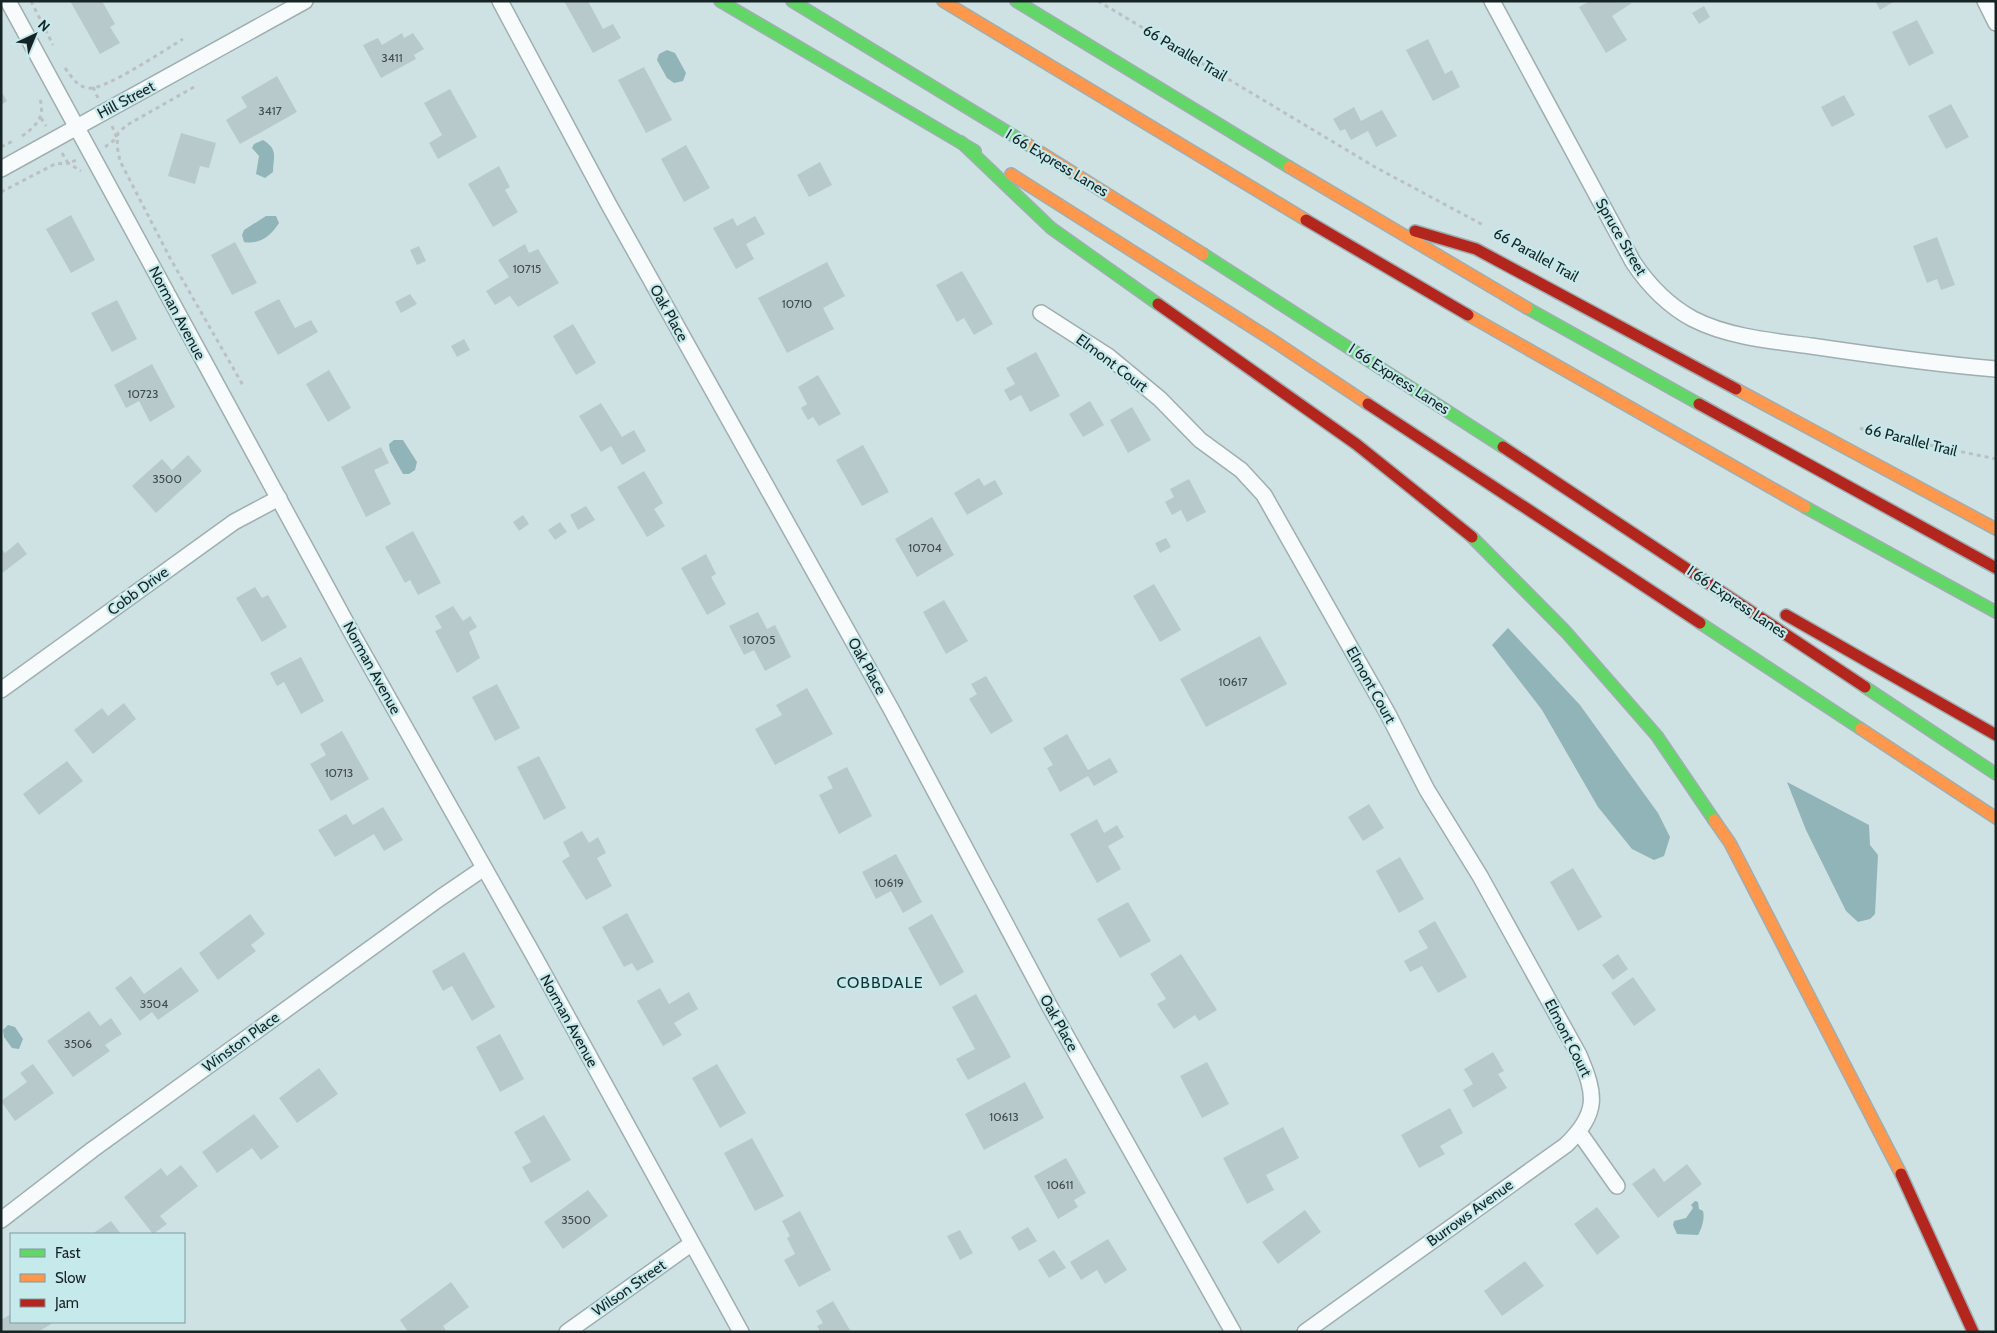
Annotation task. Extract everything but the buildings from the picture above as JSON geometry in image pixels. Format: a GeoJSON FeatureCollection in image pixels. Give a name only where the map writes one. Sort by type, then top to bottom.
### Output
{"type":"FeatureCollection","features":[{"type":"Feature","properties":{"kind":"highway"},"geometry":{"type":"LineString","coordinates":[[720,1],[961,142],[1269,338],[1996,818]]}},
{"type":"Feature","properties":{"kind":"highway","name":"I 66 Express Lanes"},"geometry":{"type":"LineString","coordinates":[[792,1],[1165,229],[1577,495],[1996,774]]}},
{"type":"Feature","properties":{"kind":"highway"},"geometry":{"type":"LineString","coordinates":[[943,1],[1412,283],[1897,559],[1996,612]]}},
{"type":"Feature","properties":{"kind":"highway"},"geometry":{"type":"LineString","coordinates":[[1016,1],[1375,219],[1585,342],[1996,568]]}},
{"type":"Feature","properties":{"kind":"highway"},"geometry":{"type":"LineString","coordinates":[[961,142],[1051,228],[1356,444],[1472,537],[1566,632],[1657,736],[1735,852],[1904,1180],[1973,1332]]}},
{"type":"Feature","properties":{"kind":"highway"},"geometry":{"type":"LineString","coordinates":[[1375,219],[1476,249],[1996,529]]}},
{"type":"Feature","properties":{"kind":"highway"},"geometry":{"type":"LineString","coordinates":[[1577,495],[1722,578]]}},
{"type":"Feature","properties":{"kind":"highway"},"geometry":{"type":"LineString","coordinates":[[1897,559],[1943,596]]}},
{"type":"Feature","properties":{"kind":"highway"},"geometry":{"type":"LineString","coordinates":[[1773,607],[1996,735]]}},
{"type":"Feature","properties":{"kind":"street","name":"Norman Avenue"},"geometry":{"type":"LineString","coordinates":[[8,1],[354,637],[741,1332]]}},
{"type":"Feature","properties":{"kind":"street","name":"Hill Street"},"geometry":{"type":"LineString","coordinates":[[1,169],[305,1]]}},
{"type":"Feature","properties":{"kind":"street","name":"Oak Place"},"geometry":{"type":"LineString","coordinates":[[500,1],[610,206],[886,701],[1050,1007],[1233,1332]]}},
{"type":"Feature","properties":{"kind":"street","name":"Spruce Street"},"geometry":{"type":"LineString","coordinates":[[1492,1],[1634,262],[1650,286],[1674,307],[1694,320],[1736,334],[1923,362],[1996,369]]}},
{"type":"Feature","properties":{"kind":"street"},"geometry":{"type":"LineString","coordinates":[[1985,1],[1996,23]]}},
{"type":"Feature","properties":{"kind":"street","name":"Elmont Court"},"geometry":{"type":"LineString","coordinates":[[1041,313],[1108,356],[1160,399],[1200,440],[1241,470],[1264,494],[1388,714],[1428,790],[1480,876],[1579,1055],[1589,1078],[1592,1093],[1587,1119],[1579,1132]]}},
{"type":"Feature","properties":{"kind":"street","name":"Cobb Drive"},"geometry":{"type":"LineString","coordinates":[[1,690],[234,522],[279,498]]}},
{"type":"Feature","properties":{"kind":"street","name":"Winston Place"},"geometry":{"type":"LineString","coordinates":[[1,1220],[92,1150],[484,868]]}},
{"type":"Feature","properties":{"kind":"street"},"geometry":{"type":"LineString","coordinates":[[1579,1132],[1617,1186]]}},
{"type":"Feature","properties":{"kind":"street","name":"Burrows Avenue"},"geometry":{"type":"LineString","coordinates":[[1305,1332],[1558,1150],[1579,1132]]}},
{"type":"Feature","properties":{"kind":"street","name":"Wilson Street"},"geometry":{"type":"LineString","coordinates":[[567,1332],[691,1244]]}},
{"type":"Feature","properties":{"kind":"path"},"geometry":{"type":"LineString","coordinates":[[31,1],[56,50]]}},
{"type":"Feature","properties":{"kind":"path","name":"66 Parallel Trail"},"geometry":{"type":"LineString","coordinates":[[1098,1],[1375,167],[1488,228]]}},
{"type":"Feature","properties":{"kind":"path"},"geometry":{"type":"LineString","coordinates":[[64,66],[77,84],[89,88],[104,85],[183,39]]}},
{"type":"Feature","properties":{"kind":"path"},"geometry":{"type":"LineString","coordinates":[[194,87],[126,126],[118,133],[116,146],[120,161],[170,258],[244,387]]}},
{"type":"Feature","properties":{"kind":"path"},"geometry":{"type":"LineString","coordinates":[[1,147],[35,127],[40,118],[42,106],[38,95]]}},
{"type":"Feature","properties":{"kind":"path"},"geometry":{"type":"LineString","coordinates":[[1,192],[55,164],[68,163],[81,171],[85,179]]}},
{"type":"Feature","properties":{"kind":"path","name":"66 Parallel Trail"},"geometry":{"type":"LineString","coordinates":[[1855,425],[1873,433],[1996,459]]}},
{"type":"Feature","properties":{"kind":"water"},"geometry":{"type":"Polygon","coordinates":[[[667,50],[675,53],[686,73],[683,81],[674,83],[667,78],[657,60],[659,54],[667,50]]]}},
{"type":"Feature","properties":{"kind":"water"},"geometry":{"type":"Polygon","coordinates":[[[263,140],[271,147],[274,154],[273,172],[265,178],[256,174],[259,156],[252,148],[254,144],[263,140]]]}},
{"type":"Feature","properties":{"kind":"water"},"geometry":{"type":"Polygon","coordinates":[[[266,216],[276,216],[279,223],[272,232],[260,241],[244,242],[242,235],[244,230],[266,216]]]}},
{"type":"Feature","properties":{"kind":"water"},"geometry":{"type":"Polygon","coordinates":[[[394,440],[403,440],[417,462],[415,470],[409,474],[403,474],[390,451],[389,444],[394,440]]]}},
{"type":"Feature","properties":{"kind":"water"},"geometry":{"type":"Polygon","coordinates":[[[1508,628],[1580,705],[1658,813],[1670,837],[1664,856],[1654,860],[1632,849],[1598,807],[1542,710],[1492,645],[1508,628]]]}},
{"type":"Feature","properties":{"kind":"water"},"geometry":{"type":"Polygon","coordinates":[[[1787,782],[1869,825],[1870,845],[1878,855],[1875,914],[1870,919],[1858,922],[1846,911],[1806,830],[1787,782]]]}},
{"type":"Feature","properties":{"kind":"water"},"geometry":{"type":"Polygon","coordinates":[[[8,1025],[15,1027],[23,1039],[19,1049],[12,1048],[4,1037],[3,1030],[8,1025]]]}},
{"type":"Feature","properties":{"kind":"water"},"geometry":{"type":"Polygon","coordinates":[[[1695,1201],[1698,1202],[1699,1209],[1704,1214],[1703,1223],[1698,1235],[1677,1234],[1673,1225],[1674,1221],[1686,1218],[1693,1208],[1691,1205],[1695,1201]]]}},
{"type":"Feature","properties":{"kind":"traffic: fast"},"geometry":{"type":"LineString","coordinates":[[720,1],[975,151]]}},
{"type":"Feature","properties":{"kind":"traffic: fast"},"geometry":{"type":"LineString","coordinates":[[792,1],[1027,144]]}},
{"type":"Feature","properties":{"kind":"traffic: fast"},"geometry":{"type":"LineString","coordinates":[[1016,1],[1289,167]]}},
{"type":"Feature","properties":{"kind":"traffic: fast"},"geometry":{"type":"LineString","coordinates":[[961,142],[1051,228],[1158,304]]}},
{"type":"Feature","properties":{"kind":"traffic: fast"},"geometry":{"type":"LineString","coordinates":[[1203,254],[1503,447]]}},
{"type":"Feature","properties":{"kind":"traffic: fast"},"geometry":{"type":"LineString","coordinates":[[1527,308],[1699,404]]}},
{"type":"Feature","properties":{"kind":"traffic: fast"},"geometry":{"type":"LineString","coordinates":[[1805,507],[1996,612]]}},
{"type":"Feature","properties":{"kind":"traffic: fast"},"geometry":{"type":"LineString","coordinates":[[1472,537],[1566,632],[1657,736],[1714,820]]}},
{"type":"Feature","properties":{"kind":"traffic: fast"},"geometry":{"type":"LineString","coordinates":[[1700,623],[1861,729]]}},
{"type":"Feature","properties":{"kind":"traffic: fast"},"geometry":{"type":"LineString","coordinates":[[1865,687],[1996,774]]}},
{"type":"Feature","properties":{"kind":"traffic: slow"},"geometry":{"type":"LineString","coordinates":[[943,1],[1306,220]]}},
{"type":"Feature","properties":{"kind":"traffic: slow"},"geometry":{"type":"LineString","coordinates":[[1027,144],[1203,254]]}},
{"type":"Feature","properties":{"kind":"traffic: slow"},"geometry":{"type":"LineString","coordinates":[[1289,167],[1527,308]]}},
{"type":"Feature","properties":{"kind":"traffic: slow"},"geometry":{"type":"LineString","coordinates":[[1011,174],[1269,338],[1368,404]]}},
{"type":"Feature","properties":{"kind":"traffic: slow"},"geometry":{"type":"LineString","coordinates":[[1468,315],[1805,507]]}},
{"type":"Feature","properties":{"kind":"traffic: slow"},"geometry":{"type":"LineString","coordinates":[[1736,389],[1996,529]]}},
{"type":"Feature","properties":{"kind":"traffic: slow"},"geometry":{"type":"LineString","coordinates":[[1861,729],[1996,818]]}},
{"type":"Feature","properties":{"kind":"traffic: slow"},"geometry":{"type":"LineString","coordinates":[[1714,820],[1730,843],[1901,1174]]}},
{"type":"Feature","properties":{"kind":"traffic: jam"},"geometry":{"type":"LineString","coordinates":[[1306,220],[1468,315]]}},
{"type":"Feature","properties":{"kind":"traffic: jam"},"geometry":{"type":"LineString","coordinates":[[1415,231],[1476,249],[1736,389]]}},
{"type":"Feature","properties":{"kind":"traffic: jam"},"geometry":{"type":"LineString","coordinates":[[1158,304],[1356,444],[1472,537]]}},
{"type":"Feature","properties":{"kind":"traffic: jam"},"geometry":{"type":"LineString","coordinates":[[1368,404],[1700,623]]}},
{"type":"Feature","properties":{"kind":"traffic: jam"},"geometry":{"type":"LineString","coordinates":[[1699,404],[1996,568]]}},
{"type":"Feature","properties":{"kind":"traffic: jam"},"geometry":{"type":"LineString","coordinates":[[1503,447],[1865,687]]}},
{"type":"Feature","properties":{"kind":"traffic: jam"},"geometry":{"type":"LineString","coordinates":[[1786,615],[1996,735]]}},
{"type":"Feature","properties":{"kind":"traffic: jam"},"geometry":{"type":"LineString","coordinates":[[1901,1174],[1973,1332]]}},
{"type":"Feature","properties":{"kind":"district","name":"COBBDALE"},"geometry":{"type":"Point","coordinates":[880,982]}}]}
